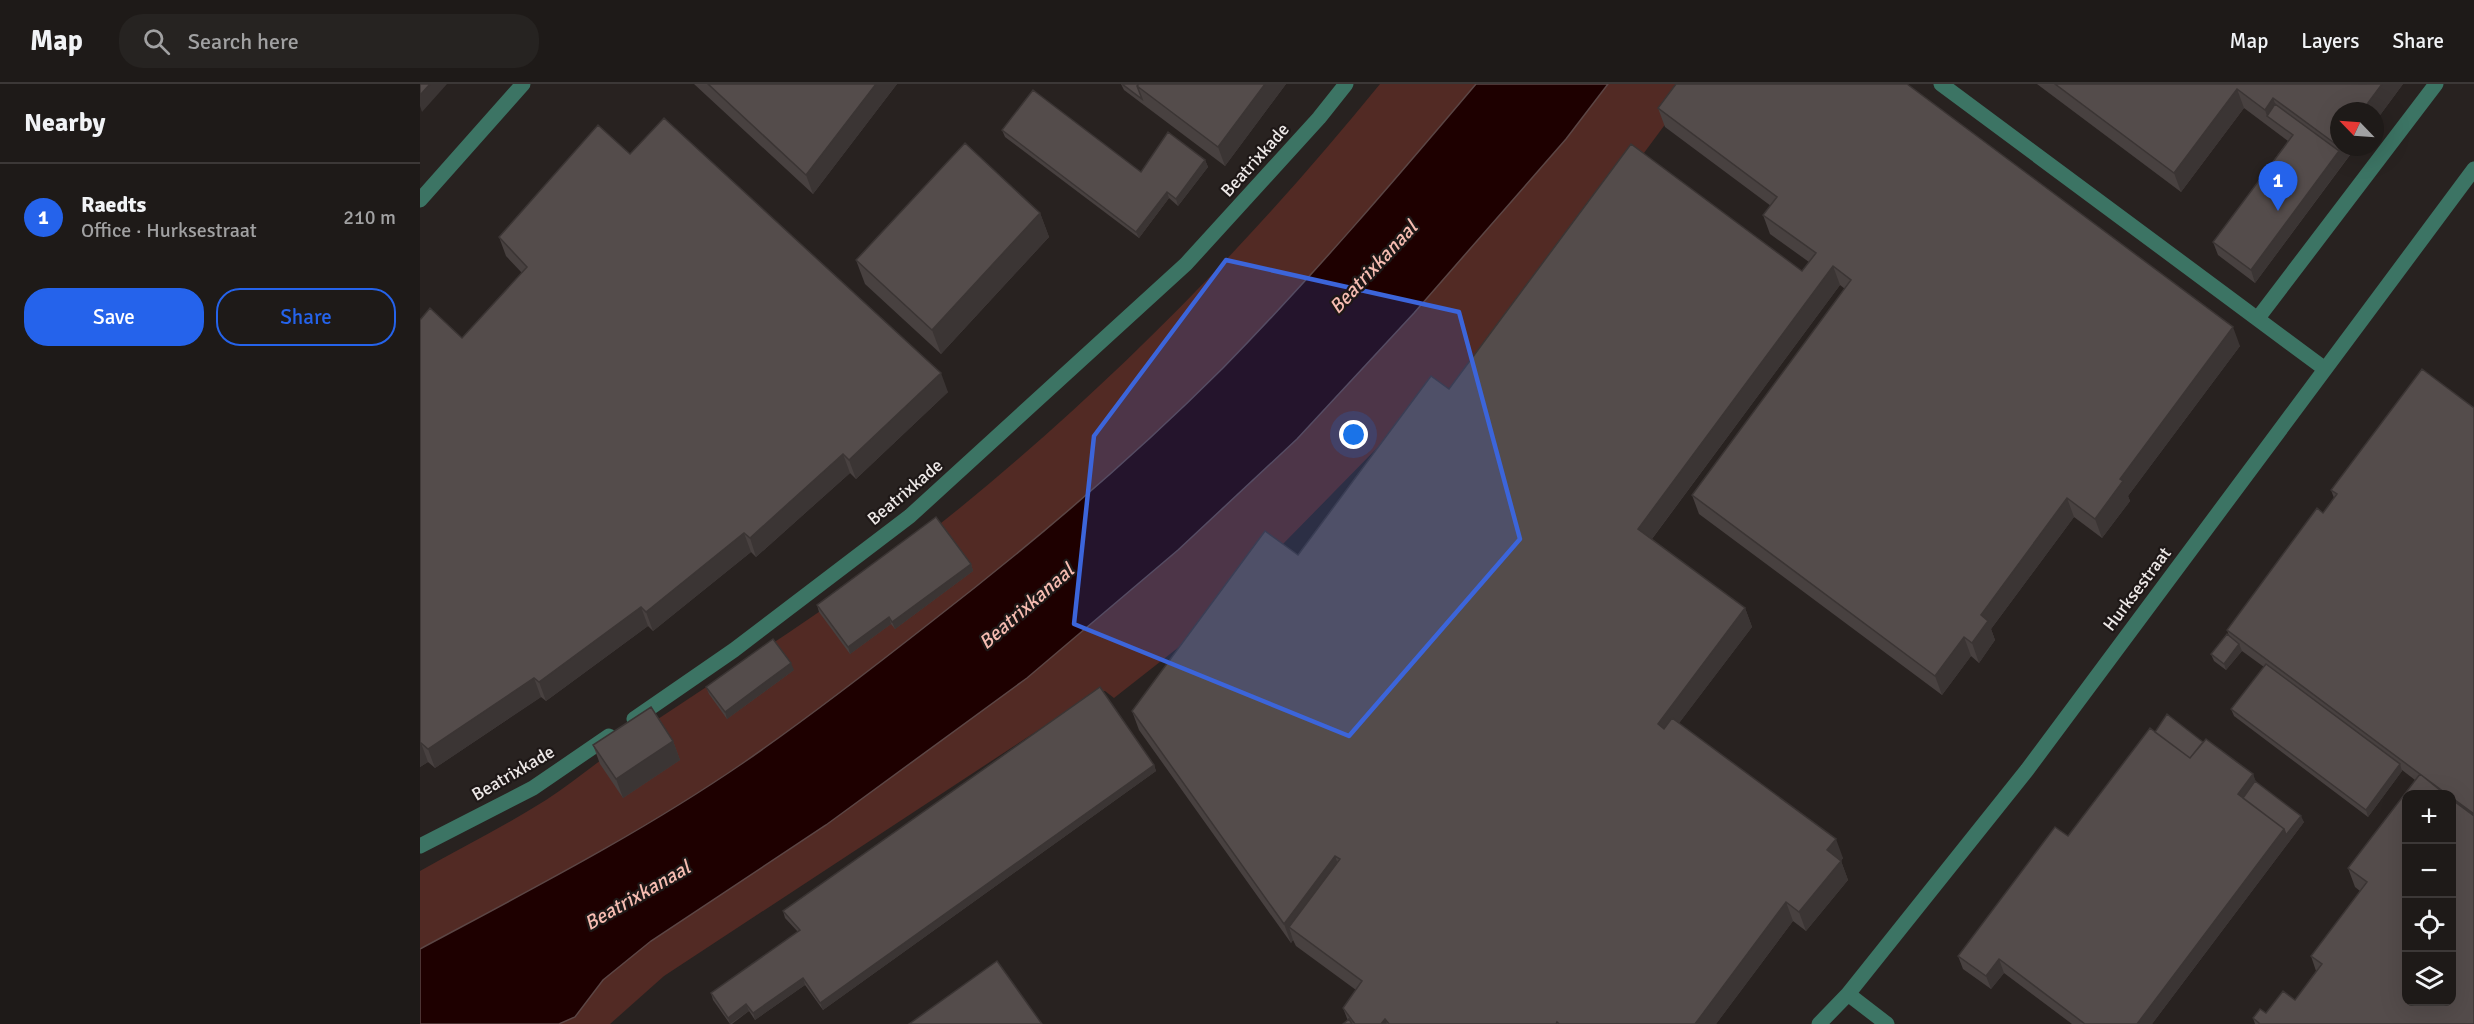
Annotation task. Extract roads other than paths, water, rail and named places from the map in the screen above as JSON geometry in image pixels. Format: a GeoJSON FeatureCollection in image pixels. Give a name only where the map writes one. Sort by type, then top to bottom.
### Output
{"type":"FeatureCollection","features":[{"type":"Feature","properties":{"kind":"street"},"geometry":{"type":"LineString","coordinates":[[420,200],[523,84]]}},
{"type":"Feature","properties":{"kind":"street","name":"Beatrixkade"},"geometry":{"type":"LineString","coordinates":[[420,846],[533,788],[734,650],[910,516],[1186,264],[1319,118],[1346,84]]}},
{"type":"Feature","properties":{"kind":"street"},"geometry":{"type":"LineString","coordinates":[[1941,84],[2325,369]]}},
{"type":"Feature","properties":{"kind":"street"},"geometry":{"type":"LineString","coordinates":[[2258,318],[2436,84]]}},
{"type":"Feature","properties":{"kind":"street","name":"Hurksestraat"},"geometry":{"type":"LineString","coordinates":[[1820,1024],[1848,994],[2026,770],[2474,169]]}},
{"type":"Feature","properties":{"kind":"street"},"geometry":{"type":"LineString","coordinates":[[1848,994],[1887,1024]]}},
{"type":"Feature","properties":{"kind":"water","name":"Beatrixkanaal"},"geometry":{"type":"Polygon","coordinates":[[[1476,84],[1608,84],[1566,139],[1414,313],[1297,439],[1178,550],[1027,678],[826,825],[651,941],[603,980],[575,1017],[559,1024],[420,1024],[420,949],[584,860],[704,789],[838,694],[1007,562],[1118,468],[1223,368],[1320,264],[1476,84]]]}},
{"type":"Feature","properties":{"kind":"place","name":"Raedts"},"geometry":{"type":"Point","coordinates":[2278,211]}}]}
